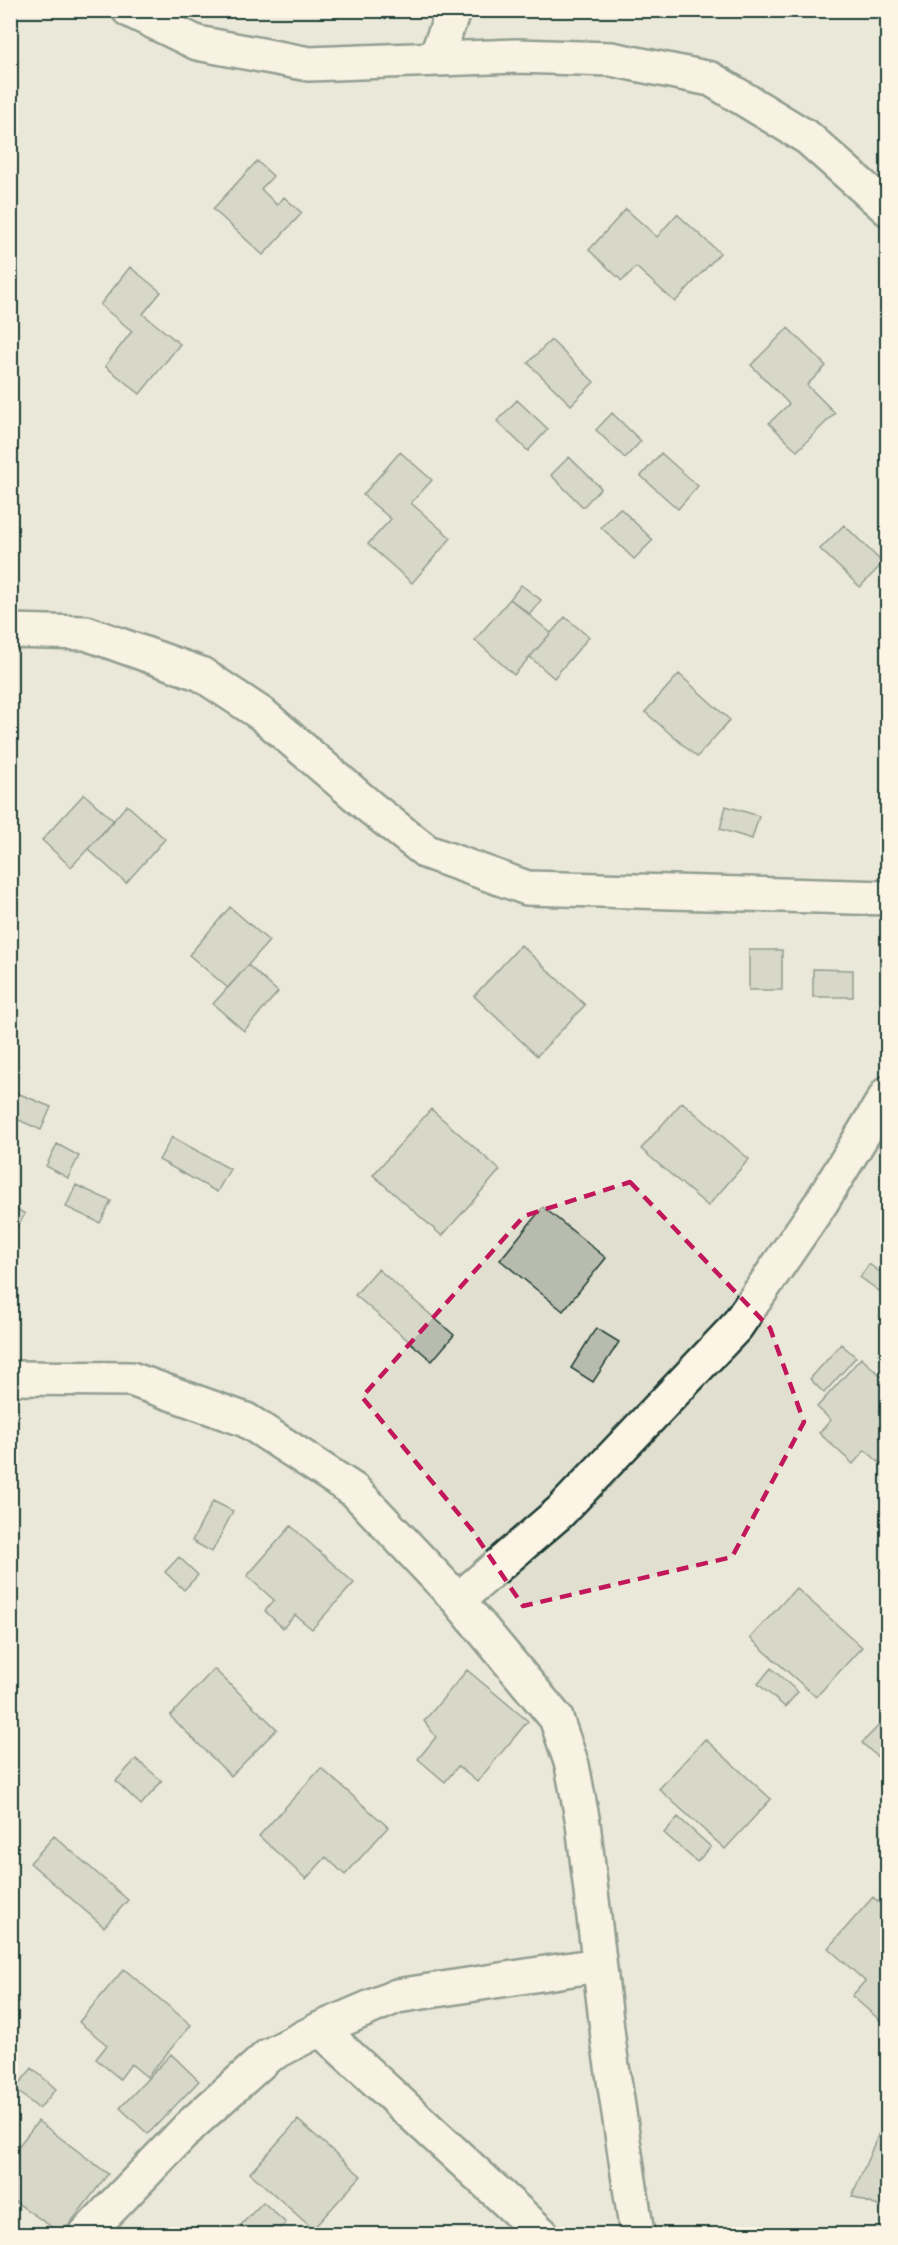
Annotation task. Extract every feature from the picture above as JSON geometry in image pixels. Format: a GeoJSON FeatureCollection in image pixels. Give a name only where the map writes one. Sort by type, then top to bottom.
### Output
{"type":"FeatureCollection","features":[{"type":"Feature","properties":{"kind":"street"},"geometry":{"type":"LineString","coordinates":[[129,10],[197,43],[309,64],[517,56],[611,59],[711,79],[808,138],[886,206]]}},
{"type":"Feature","properties":{"kind":"street"},"geometry":{"type":"LineString","coordinates":[[435,59],[453,10]]}},
{"type":"Feature","properties":{"kind":"street"},"geometry":{"type":"LineString","coordinates":[[10,631],[86,633],[201,674],[263,714],[371,808],[427,852],[527,888],[888,898]]}},
{"type":"Feature","properties":{"kind":"street"},"geometry":{"type":"LineString","coordinates":[[458,1600],[560,1512],[736,1327],[821,1203],[888,1093]]}},
{"type":"Feature","properties":{"kind":"street"},"geometry":{"type":"LineString","coordinates":[[10,1378],[131,1379],[246,1420],[355,1491],[458,1600],[556,1718],[572,1765],[583,1823],[598,1965],[637,2235]]}},
{"type":"Feature","properties":{"kind":"street"},"geometry":{"type":"LineString","coordinates":[[86,2235],[192,2124],[268,2056],[320,2029],[397,1996],[598,1965]]}},
{"type":"Feature","properties":{"kind":"street"},"geometry":{"type":"LineString","coordinates":[[320,2029],[542,2235]]}},
{"type":"Feature","properties":{"kind":"highlighted area"},"geometry":{"type":"Polygon","coordinates":[[[630,1182],[770,1328],[804,1422],[732,1557],[523,1606],[472,1530],[362,1397],[524,1216],[630,1182]]]}},
{"type":"Feature","properties":{"kind":"shaded area"},"geometry":{"type":"Polygon","coordinates":[[[11,11],[887,11],[887,2234],[11,2234],[11,11]]]}},
{"type":"Feature","properties":{"kind":"building"},"geometry":{"type":"Polygon","coordinates":[[[257,161],[273,176],[261,189],[277,205],[284,197],[302,213],[263,255],[213,209],[257,161]]]}},
{"type":"Feature","properties":{"kind":"building"},"geometry":{"type":"Polygon","coordinates":[[[626,209],[657,237],[677,214],[720,253],[675,302],[636,267],[622,281],[589,250],[626,209]]]}},
{"type":"Feature","properties":{"kind":"building"},"geometry":{"type":"Polygon","coordinates":[[[130,267],[161,292],[143,314],[180,344],[140,394],[105,366],[132,331],[100,305],[130,267]]]}},
{"type":"Feature","properties":{"kind":"building"},"geometry":{"type":"Polygon","coordinates":[[[788,328],[826,366],[807,385],[835,413],[797,451],[769,423],[789,404],[751,365],[788,328]]]}},
{"type":"Feature","properties":{"kind":"building"},"geometry":{"type":"Polygon","coordinates":[[[551,340],[594,382],[571,405],[528,363],[551,340]]]}},
{"type":"Feature","properties":{"kind":"building"},"geometry":{"type":"Polygon","coordinates":[[[517,400],[548,429],[528,451],[497,421],[517,400]]]}},
{"type":"Feature","properties":{"kind":"building"},"geometry":{"type":"Polygon","coordinates":[[[612,413],[641,441],[625,458],[596,430],[612,413]]]}},
{"type":"Feature","properties":{"kind":"building"},"geometry":{"type":"Polygon","coordinates":[[[400,452],[432,480],[411,503],[451,538],[412,583],[368,544],[391,519],[363,495],[400,452]]]}},
{"type":"Feature","properties":{"kind":"building"},"geometry":{"type":"Polygon","coordinates":[[[661,453],[698,486],[678,509],[641,476],[661,453]]]}},
{"type":"Feature","properties":{"kind":"building"},"geometry":{"type":"Polygon","coordinates":[[[569,457],[601,488],[583,507],[551,475],[569,457]]]}},
{"type":"Feature","properties":{"kind":"building"},"geometry":{"type":"Polygon","coordinates":[[[620,508],[653,540],[634,559],[601,527],[620,508]]]}},
{"type":"Feature","properties":{"kind":"building"},"geometry":{"type":"Polygon","coordinates":[[[844,525],[883,563],[860,587],[820,549],[844,525]]]}},
{"type":"Feature","properties":{"kind":"building"},"geometry":{"type":"Polygon","coordinates":[[[521,585],[541,600],[530,614],[510,599],[521,585]]]}},
{"type":"Feature","properties":{"kind":"building"},"geometry":{"type":"Polygon","coordinates":[[[510,599],[551,633],[514,675],[475,640],[510,599]]]}},
{"type":"Feature","properties":{"kind":"building"},"geometry":{"type":"Polygon","coordinates":[[[565,617],[589,637],[554,678],[530,657],[565,617]]]}},
{"type":"Feature","properties":{"kind":"building"},"geometry":{"type":"Polygon","coordinates":[[[679,674],[730,720],[697,757],[645,712],[679,674]]]}},
{"type":"Feature","properties":{"kind":"building"},"geometry":{"type":"Polygon","coordinates":[[[84,794],[114,821],[71,867],[42,840],[84,794]]]}},
{"type":"Feature","properties":{"kind":"building"},"geometry":{"type":"Polygon","coordinates":[[[127,805],[165,839],[126,883],[88,849],[127,805]]]}},
{"type":"Feature","properties":{"kind":"building"},"geometry":{"type":"Polygon","coordinates":[[[726,806],[759,816],[752,839],[720,829],[726,806]]]}},
{"type":"Feature","properties":{"kind":"building"},"geometry":{"type":"Polygon","coordinates":[[[230,907],[269,941],[228,988],[189,955],[230,907]]]}},
{"type":"Feature","properties":{"kind":"building"},"geometry":{"type":"Polygon","coordinates":[[[521,945],[585,1005],[537,1056],[474,996],[521,945]]]}},
{"type":"Feature","properties":{"kind":"building"},"geometry":{"type":"Polygon","coordinates":[[[749,950],[782,950],[782,990],[749,990],[749,950]]]}},
{"type":"Feature","properties":{"kind":"building"},"geometry":{"type":"Polygon","coordinates":[[[248,965],[278,992],[244,1031],[213,1004],[248,965]]]}},
{"type":"Feature","properties":{"kind":"building"},"geometry":{"type":"Polygon","coordinates":[[[813,969],[853,970],[853,997],[813,997],[813,969]]]}},
{"type":"Feature","properties":{"kind":"building"},"geometry":{"type":"Polygon","coordinates":[[[10,1090],[51,1107],[41,1130],[10,1116],[10,1090]]]}},
{"type":"Feature","properties":{"kind":"building"},"geometry":{"type":"Polygon","coordinates":[[[682,1102],[749,1159],[708,1206],[641,1149],[682,1102]]]}},
{"type":"Feature","properties":{"kind":"building"},"geometry":{"type":"Polygon","coordinates":[[[431,1109],[500,1170],[442,1236],[373,1175],[431,1109]]]}},
{"type":"Feature","properties":{"kind":"building"},"geometry":{"type":"Polygon","coordinates":[[[172,1137],[230,1169],[217,1192],[159,1160],[172,1137]]]}},
{"type":"Feature","properties":{"kind":"building"},"geometry":{"type":"Polygon","coordinates":[[[57,1144],[79,1156],[68,1178],[46,1166],[57,1144]]]}},
{"type":"Feature","properties":{"kind":"building"},"geometry":{"type":"Polygon","coordinates":[[[76,1185],[111,1201],[100,1223],[66,1207],[76,1185]]]}},
{"type":"Feature","properties":{"kind":"building"},"geometry":{"type":"Polygon","coordinates":[[[10,1205],[25,1214],[10,1238],[10,1205]]]}},
{"type":"Feature","properties":{"kind":"building"},"geometry":{"type":"Polygon","coordinates":[[[543,1207],[606,1258],[563,1311],[500,1260],[543,1207]]]}},
{"type":"Feature","properties":{"kind":"building"},"geometry":{"type":"Polygon","coordinates":[[[869,1264],[888,1278],[886,1296],[860,1277],[869,1264]]]}},
{"type":"Feature","properties":{"kind":"building"},"geometry":{"type":"Polygon","coordinates":[[[378,1269],[454,1335],[432,1361],[355,1295],[378,1269]]]}},
{"type":"Feature","properties":{"kind":"building"},"geometry":{"type":"Polygon","coordinates":[[[596,1328],[619,1342],[593,1382],[571,1368],[596,1328]]]}},
{"type":"Feature","properties":{"kind":"building"},"geometry":{"type":"Polygon","coordinates":[[[841,1344],[856,1357],[824,1393],[810,1379],[841,1344]]]}},
{"type":"Feature","properties":{"kind":"building"},"geometry":{"type":"Polygon","coordinates":[[[861,1358],[888,1382],[888,1457],[881,1464],[865,1450],[853,1464],[819,1433],[831,1420],[817,1407],[861,1358]]]}},
{"type":"Feature","properties":{"kind":"building"},"geometry":{"type":"Polygon","coordinates":[[[213,1501],[233,1511],[212,1552],[192,1541],[213,1501]]]}},
{"type":"Feature","properties":{"kind":"building"},"geometry":{"type":"Polygon","coordinates":[[[291,1526],[354,1583],[312,1629],[295,1615],[283,1628],[265,1611],[274,1600],[247,1576],[291,1526]]]}},
{"type":"Feature","properties":{"kind":"building"},"geometry":{"type":"Polygon","coordinates":[[[179,1557],[198,1575],[184,1590],[165,1572],[179,1557]]]}},
{"type":"Feature","properties":{"kind":"building"},"geometry":{"type":"Polygon","coordinates":[[[796,1588],[862,1647],[816,1697],[750,1638],[796,1588]]]}},
{"type":"Feature","properties":{"kind":"building"},"geometry":{"type":"Polygon","coordinates":[[[771,1668],[798,1692],[785,1707],[758,1684],[771,1668]]]}},
{"type":"Feature","properties":{"kind":"building"},"geometry":{"type":"Polygon","coordinates":[[[214,1669],[277,1729],[231,1776],[170,1716],[214,1669]]]}},
{"type":"Feature","properties":{"kind":"building"},"geometry":{"type":"Polygon","coordinates":[[[467,1670],[528,1721],[477,1782],[458,1766],[445,1782],[418,1759],[436,1737],[424,1721],[467,1670]]]}},
{"type":"Feature","properties":{"kind":"building"},"geometry":{"type":"Polygon","coordinates":[[[888,1716],[888,1766],[862,1743],[888,1716]]]}},
{"type":"Feature","properties":{"kind":"building"},"geometry":{"type":"Polygon","coordinates":[[[705,1739],[771,1799],[725,1849],[659,1789],[705,1739]]]}},
{"type":"Feature","properties":{"kind":"building"},"geometry":{"type":"Polygon","coordinates":[[[136,1759],[162,1781],[141,1805],[116,1781],[136,1759]]]}},
{"type":"Feature","properties":{"kind":"building"},"geometry":{"type":"Polygon","coordinates":[[[321,1768],[388,1827],[345,1875],[326,1857],[306,1879],[259,1836],[321,1768]]]}},
{"type":"Feature","properties":{"kind":"building"},"geometry":{"type":"Polygon","coordinates":[[[678,1817],[711,1847],[697,1862],[664,1833],[678,1817]]]}},
{"type":"Feature","properties":{"kind":"building"},"geometry":{"type":"Polygon","coordinates":[[[54,1836],[128,1900],[104,1927],[30,1863],[54,1836]]]}},
{"type":"Feature","properties":{"kind":"building"},"geometry":{"type":"Polygon","coordinates":[[[873,1897],[888,1911],[888,2014],[881,2021],[852,1996],[865,1981],[828,1948],[873,1897]]]}},
{"type":"Feature","properties":{"kind":"building"},"geometry":{"type":"Polygon","coordinates":[[[124,1969],[191,2025],[147,2077],[131,2064],[120,2079],[96,2059],[107,2045],[79,2022],[124,1969]]]}},
{"type":"Feature","properties":{"kind":"building"},"geometry":{"type":"Polygon","coordinates":[[[171,2054],[199,2081],[148,2134],[120,2108],[171,2054]]]}},
{"type":"Feature","properties":{"kind":"building"},"geometry":{"type":"Polygon","coordinates":[[[32,2068],[56,2089],[39,2109],[15,2089],[32,2068]]]}},
{"type":"Feature","properties":{"kind":"building"},"geometry":{"type":"Polygon","coordinates":[[[298,2120],[361,2176],[313,2229],[250,2173],[298,2120]]]}},
{"type":"Feature","properties":{"kind":"building"},"geometry":{"type":"Polygon","coordinates":[[[38,2121],[108,2174],[62,2234],[10,2198],[10,2157],[38,2121]]]}},
{"type":"Feature","properties":{"kind":"building"},"geometry":{"type":"Polygon","coordinates":[[[879,2133],[888,2136],[888,2210],[852,2196],[879,2133]]]}},
{"type":"Feature","properties":{"kind":"building"},"geometry":{"type":"Polygon","coordinates":[[[263,2202],[286,2223],[275,2234],[249,2234],[240,2226],[263,2202]]]}}]}
